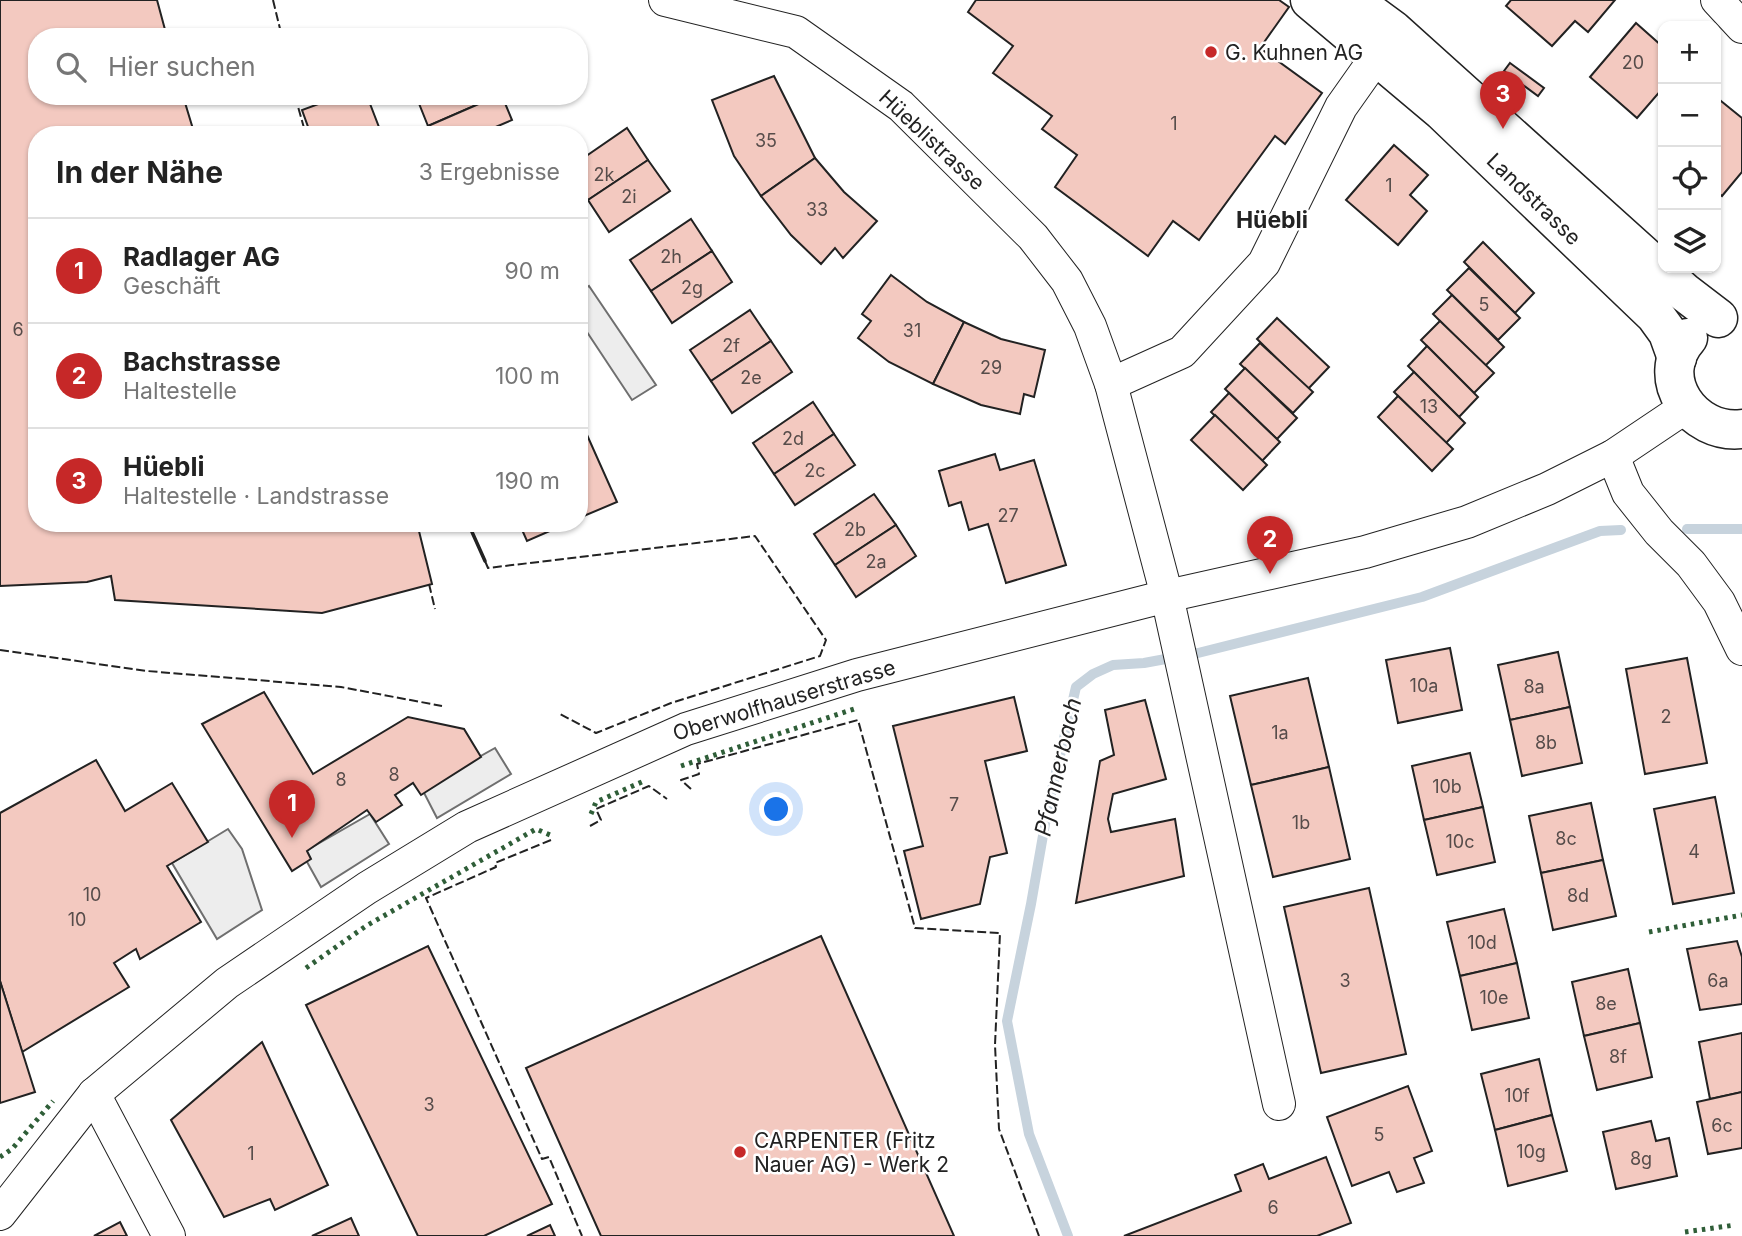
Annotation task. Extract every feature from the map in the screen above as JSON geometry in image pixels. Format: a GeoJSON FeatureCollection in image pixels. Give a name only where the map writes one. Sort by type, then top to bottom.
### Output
{"type":"FeatureCollection","features":[{"type":"Feature","properties":{"kind":"main road","name":"Landstrasse"},"geometry":{"type":"LineString","coordinates":[[1310,0],[1442,111],[1655,315],[1668,333],[1677,358]]}},
{"type":"Feature","properties":{"kind":"main road","name":"Landstrasse"},"geometry":{"type":"LineString","coordinates":[[1352,0],[1393,30],[1684,292],[1730,318]]}},
{"type":"Feature","properties":{"kind":"main road"},"geometry":{"type":"LineString","coordinates":[[1730,318],[1695,330],[1684,343],[1677,358],[1675,375],[1678,391],[1686,407],[1698,419],[1714,427],[1742,429]]}},
{"type":"Feature","properties":{"kind":"street","name":"Hüeblistrasse"},"geometry":{"type":"LineString","coordinates":[[665,0],[796,32],[901,106],[1033,237],[1067,281],[1090,326],[1111,384],[1167,596],[1279,1104]]}},
{"type":"Feature","properties":{"kind":"street"},"geometry":{"type":"LineString","coordinates":[[1717,0],[1742,27]]}},
{"type":"Feature","properties":{"kind":"street"},"geometry":{"type":"LineString","coordinates":[[1111,384],[1182,352],[1264,263],[1341,107],[1377,56]]}},
{"type":"Feature","properties":{"kind":"street","name":"Oberwolfhauserstrasse"},"geometry":{"type":"LineString","coordinates":[[0,1214],[94,1094],[227,983],[367,888],[467,827],[686,729],[858,675],[1167,596],[1365,552],[1467,522],[1547,489],[1613,456],[1686,407]]}},
{"type":"Feature","properties":{"kind":"street"},"geometry":{"type":"LineString","coordinates":[[1613,456],[1629,493],[1658,532],[1691,564],[1719,601],[1742,649]]}},
{"type":"Feature","properties":{"kind":"street"},"geometry":{"type":"LineString","coordinates":[[94,1094],[169,1236]]}},
{"type":"Feature","properties":{"kind":"shaded area"},"geometry":{"type":"Polygon","coordinates":[[[588,287],[656,385],[632,400],[588,334],[588,287]]]}},
{"type":"Feature","properties":{"kind":"shaded area"},"geometry":{"type":"Polygon","coordinates":[[[495,748],[511,774],[437,818],[422,789],[495,748]]]}},
{"type":"Feature","properties":{"kind":"shaded area"},"geometry":{"type":"Polygon","coordinates":[[[370,814],[389,844],[321,887],[302,853],[370,814]]]}},
{"type":"Feature","properties":{"kind":"shaded area"},"geometry":{"type":"Polygon","coordinates":[[[228,829],[242,849],[262,910],[217,939],[172,863],[228,829]]]}},
{"type":"Feature","properties":{"kind":"building"},"geometry":{"type":"Polygon","coordinates":[[[0,0],[157,0],[165,28],[28,28],[28,105],[186,105],[192,126],[28,126],[28,532],[419,532],[432,584],[322,613],[115,600],[111,576],[87,582],[0,586],[0,0]]]}},
{"type":"Feature","properties":{"kind":"building"},"geometry":{"type":"Polygon","coordinates":[[[976,0],[1279,0],[1289,7],[1260,48],[1322,93],[1285,144],[1275,136],[1199,240],[1173,221],[1148,256],[1055,187],[1077,155],[1042,129],[1052,116],[993,73],[1013,46],[968,12],[976,0]]]}},
{"type":"Feature","properties":{"kind":"building"},"geometry":{"type":"Polygon","coordinates":[[[1511,0],[1615,0],[1588,32],[1575,21],[1552,46],[1506,6],[1511,0]]]}},
{"type":"Feature","properties":{"kind":"building"},"geometry":{"type":"Polygon","coordinates":[[[1636,23],[1658,43],[1658,94],[1637,118],[1590,77],[1636,23]]]}},
{"type":"Feature","properties":{"kind":"building"},"geometry":{"type":"Polygon","coordinates":[[[1510,63],[1544,88],[1538,96],[1504,71],[1510,63]]]}},
{"type":"Feature","properties":{"kind":"building"},"geometry":{"type":"Polygon","coordinates":[[[774,76],[815,158],[761,196],[734,156],[712,100],[774,76]]]}},
{"type":"Feature","properties":{"kind":"building"},"geometry":{"type":"Polygon","coordinates":[[[1721,101],[1742,118],[1742,172],[1722,196],[1721,101]]]}},
{"type":"Feature","properties":{"kind":"building"},"geometry":{"type":"Polygon","coordinates":[[[316,105],[370,105],[379,126],[308,126],[302,110],[316,105]]]}},
{"type":"Feature","properties":{"kind":"building"},"geometry":{"type":"Polygon","coordinates":[[[420,105],[476,105],[428,126],[420,105]]]}},
{"type":"Feature","properties":{"kind":"building"},"geometry":{"type":"Polygon","coordinates":[[[476,105],[506,105],[512,120],[498,126],[428,126],[476,105]]]}},
{"type":"Feature","properties":{"kind":"building"},"geometry":{"type":"Polygon","coordinates":[[[627,128],[648,160],[588,200],[588,155],[627,128]]]}},
{"type":"Feature","properties":{"kind":"building"},"geometry":{"type":"Polygon","coordinates":[[[1394,145],[1428,175],[1410,195],[1427,211],[1398,245],[1346,200],[1394,145]]]}},
{"type":"Feature","properties":{"kind":"building"},"geometry":{"type":"Polygon","coordinates":[[[815,158],[844,192],[877,221],[843,258],[835,248],[821,264],[791,235],[761,196],[815,158]]]}},
{"type":"Feature","properties":{"kind":"building"},"geometry":{"type":"Polygon","coordinates":[[[648,160],[670,191],[609,232],[588,200],[648,160]]]}},
{"type":"Feature","properties":{"kind":"building"},"geometry":{"type":"Polygon","coordinates":[[[691,219],[712,251],[651,291],[630,260],[691,219]]]}},
{"type":"Feature","properties":{"kind":"building"},"geometry":{"type":"Polygon","coordinates":[[[1483,242],[1534,293],[1515,313],[1464,262],[1483,242]]]}},
{"type":"Feature","properties":{"kind":"building"},"geometry":{"type":"Polygon","coordinates":[[[712,251],[732,282],[672,323],[651,291],[712,251]]]}},
{"type":"Feature","properties":{"kind":"building"},"geometry":{"type":"Polygon","coordinates":[[[1469,268],[1520,318],[1498,340],[1447,290],[1469,268]]]}},
{"type":"Feature","properties":{"kind":"building"},"geometry":{"type":"Polygon","coordinates":[[[891,275],[927,302],[964,322],[933,384],[889,362],[858,338],[871,321],[862,314],[891,275]]]}},
{"type":"Feature","properties":{"kind":"building"},"geometry":{"type":"Polygon","coordinates":[[[1452,295],[1504,347],[1485,366],[1433,314],[1452,295]]]}},
{"type":"Feature","properties":{"kind":"building"},"geometry":{"type":"Polygon","coordinates":[[[750,310],[771,341],[711,381],[690,350],[750,310]]]}},
{"type":"Feature","properties":{"kind":"building"},"geometry":{"type":"Polygon","coordinates":[[[1277,318],[1329,367],[1308,389],[1257,339],[1277,318]]]}},
{"type":"Feature","properties":{"kind":"building"},"geometry":{"type":"Polygon","coordinates":[[[1440,321],[1494,373],[1474,393],[1421,340],[1440,321]]]}},
{"type":"Feature","properties":{"kind":"building"},"geometry":{"type":"Polygon","coordinates":[[[964,322],[1001,339],[1045,350],[1034,397],[1024,394],[1020,414],[981,405],[933,384],[964,322]]]}},
{"type":"Feature","properties":{"kind":"building"},"geometry":{"type":"Polygon","coordinates":[[[771,341],[792,372],[732,413],[711,381],[771,341]]]}},
{"type":"Feature","properties":{"kind":"building"},"geometry":{"type":"Polygon","coordinates":[[[1260,343],[1313,392],[1293,413],[1240,364],[1260,343]]]}},
{"type":"Feature","properties":{"kind":"building"},"geometry":{"type":"Polygon","coordinates":[[[1427,346],[1478,397],[1459,417],[1408,366],[1427,346]]]}},
{"type":"Feature","properties":{"kind":"building"},"geometry":{"type":"Polygon","coordinates":[[[1245,368],[1297,418],[1277,439],[1225,389],[1245,368]]]}},
{"type":"Feature","properties":{"kind":"building"},"geometry":{"type":"Polygon","coordinates":[[[1414,372],[1465,423],[1446,443],[1394,392],[1414,372]]]}},
{"type":"Feature","properties":{"kind":"building"},"geometry":{"type":"Polygon","coordinates":[[[1229,393],[1280,442],[1262,461],[1211,412],[1229,393]]]}},
{"type":"Feature","properties":{"kind":"building"},"geometry":{"type":"Polygon","coordinates":[[[1398,396],[1453,449],[1432,471],[1378,417],[1398,396]]]}},
{"type":"Feature","properties":{"kind":"building"},"geometry":{"type":"Polygon","coordinates":[[[813,402],[834,434],[774,474],[753,443],[813,402]]]}},
{"type":"Feature","properties":{"kind":"building"},"geometry":{"type":"Polygon","coordinates":[[[1215,415],[1267,465],[1243,490],[1191,440],[1215,415]]]}},
{"type":"Feature","properties":{"kind":"building"},"geometry":{"type":"Polygon","coordinates":[[[834,434],[855,465],[795,505],[774,474],[834,434]]]}},
{"type":"Feature","properties":{"kind":"building"},"geometry":{"type":"Polygon","coordinates":[[[588,437],[617,502],[588,514],[588,437]]]}},
{"type":"Feature","properties":{"kind":"building"},"geometry":{"type":"Polygon","coordinates":[[[995,454],[1000,470],[1034,460],[1066,565],[1006,583],[988,524],[969,530],[961,502],[949,506],[939,471],[995,454]]]}},
{"type":"Feature","properties":{"kind":"building"},"geometry":{"type":"Polygon","coordinates":[[[874,494],[896,525],[835,565],[814,534],[874,494]]]}},
{"type":"Feature","properties":{"kind":"building"},"geometry":{"type":"Polygon","coordinates":[[[896,525],[916,556],[856,597],[835,565],[896,525]]]}},
{"type":"Feature","properties":{"kind":"building"},"geometry":{"type":"Polygon","coordinates":[[[523,532],[548,532],[527,541],[523,532]]]}},
{"type":"Feature","properties":{"kind":"building"},"geometry":{"type":"Polygon","coordinates":[[[1450,648],[1462,710],[1398,723],[1386,660],[1450,648]]]}},
{"type":"Feature","properties":{"kind":"building"},"geometry":{"type":"Polygon","coordinates":[[[1558,652],[1570,707],[1510,720],[1498,665],[1558,652]]]}},
{"type":"Feature","properties":{"kind":"building"},"geometry":{"type":"Polygon","coordinates":[[[1687,658],[1707,763],[1645,774],[1626,669],[1687,658]]]}},
{"type":"Feature","properties":{"kind":"building"},"geometry":{"type":"Polygon","coordinates":[[[1308,678],[1329,767],[1251,785],[1230,696],[1308,678]]]}},
{"type":"Feature","properties":{"kind":"building"},"geometry":{"type":"Polygon","coordinates":[[[264,692],[313,774],[408,717],[464,729],[481,757],[421,795],[413,783],[395,795],[402,805],[376,822],[367,810],[307,851],[311,859],[292,871],[202,724],[264,692]]]}},
{"type":"Feature","properties":{"kind":"building"},"geometry":{"type":"Polygon","coordinates":[[[1014,697],[1027,751],[985,761],[1007,853],[990,857],[980,904],[921,919],[904,851],[923,846],[893,726],[1014,697]]]}},
{"type":"Feature","properties":{"kind":"building"},"geometry":{"type":"Polygon","coordinates":[[[1145,700],[1166,779],[1113,794],[1108,819],[1111,832],[1175,819],[1184,876],[1076,903],[1100,761],[1114,755],[1105,710],[1145,700]]]}},
{"type":"Feature","properties":{"kind":"building"},"geometry":{"type":"Polygon","coordinates":[[[1570,707],[1582,763],[1522,776],[1510,720],[1570,707]]]}},
{"type":"Feature","properties":{"kind":"building"},"geometry":{"type":"Polygon","coordinates":[[[1470,753],[1483,807],[1424,820],[1412,766],[1470,753]]]}},
{"type":"Feature","properties":{"kind":"building"},"geometry":{"type":"Polygon","coordinates":[[[96,760],[125,811],[172,783],[208,842],[167,866],[201,922],[140,959],[136,949],[114,963],[129,987],[22,1052],[0,981],[0,813],[96,760]]]}},
{"type":"Feature","properties":{"kind":"building"},"geometry":{"type":"Polygon","coordinates":[[[1329,767],[1350,859],[1273,877],[1251,785],[1329,767]]]}},
{"type":"Feature","properties":{"kind":"building"},"geometry":{"type":"Polygon","coordinates":[[[1715,797],[1734,893],[1673,904],[1654,809],[1715,797]]]}},
{"type":"Feature","properties":{"kind":"building"},"geometry":{"type":"Polygon","coordinates":[[[1591,803],[1603,860],[1541,873],[1529,816],[1591,803]]]}},
{"type":"Feature","properties":{"kind":"building"},"geometry":{"type":"Polygon","coordinates":[[[1483,807],[1495,862],[1437,875],[1424,820],[1483,807]]]}},
{"type":"Feature","properties":{"kind":"building"},"geometry":{"type":"Polygon","coordinates":[[[1603,860],[1616,916],[1553,930],[1541,873],[1603,860]]]}},
{"type":"Feature","properties":{"kind":"building"},"geometry":{"type":"Polygon","coordinates":[[[1369,888],[1406,1054],[1321,1073],[1284,907],[1369,888]]]}},
{"type":"Feature","properties":{"kind":"building"},"geometry":{"type":"Polygon","coordinates":[[[1504,909],[1517,963],[1460,976],[1447,922],[1504,909]]]}},
{"type":"Feature","properties":{"kind":"building","name":"CARPENTER (Fritz Nauer AG) - Werk 2"},"geometry":{"type":"Polygon","coordinates":[[[821,936],[954,1236],[601,1236],[526,1068],[821,936]]]}},
{"type":"Feature","properties":{"kind":"building"},"geometry":{"type":"Polygon","coordinates":[[[1737,941],[1742,957],[1742,1004],[1700,1010],[1687,949],[1737,941]]]}},
{"type":"Feature","properties":{"kind":"building"},"geometry":{"type":"Polygon","coordinates":[[[428,946],[552,1204],[484,1236],[418,1236],[306,1005],[428,946]]]}},
{"type":"Feature","properties":{"kind":"building"},"geometry":{"type":"Polygon","coordinates":[[[1517,963],[1529,1018],[1472,1030],[1460,976],[1517,963]]]}},
{"type":"Feature","properties":{"kind":"building"},"geometry":{"type":"Polygon","coordinates":[[[1628,969],[1640,1023],[1584,1036],[1572,982],[1628,969]]]}},
{"type":"Feature","properties":{"kind":"building"},"geometry":{"type":"Polygon","coordinates":[[[0,981],[35,1092],[0,1103],[0,981]]]}},
{"type":"Feature","properties":{"kind":"building"},"geometry":{"type":"Polygon","coordinates":[[[1640,1023],[1652,1077],[1597,1090],[1584,1036],[1640,1023]]]}},
{"type":"Feature","properties":{"kind":"building"},"geometry":{"type":"Polygon","coordinates":[[[1742,1033],[1742,1092],[1710,1099],[1699,1042],[1742,1033]]]}},
{"type":"Feature","properties":{"kind":"building"},"geometry":{"type":"Polygon","coordinates":[[[262,1042],[328,1185],[275,1210],[270,1199],[224,1217],[171,1120],[262,1042]]]}},
{"type":"Feature","properties":{"kind":"building"},"geometry":{"type":"Polygon","coordinates":[[[1539,1059],[1552,1115],[1495,1130],[1481,1074],[1539,1059]]]}},
{"type":"Feature","properties":{"kind":"building"},"geometry":{"type":"Polygon","coordinates":[[[1408,1086],[1432,1151],[1414,1158],[1424,1183],[1397,1192],[1389,1172],[1352,1186],[1327,1117],[1408,1086]]]}},
{"type":"Feature","properties":{"kind":"building"},"geometry":{"type":"Polygon","coordinates":[[[1742,1092],[1742,1148],[1708,1154],[1697,1102],[1742,1092]]]}},
{"type":"Feature","properties":{"kind":"building"},"geometry":{"type":"Polygon","coordinates":[[[1552,1115],[1567,1171],[1508,1186],[1495,1130],[1552,1115]]]}},
{"type":"Feature","properties":{"kind":"building"},"geometry":{"type":"Polygon","coordinates":[[[1651,1121],[1656,1141],[1669,1138],[1677,1176],[1616,1189],[1603,1132],[1651,1121]]]}},
{"type":"Feature","properties":{"kind":"building"},"geometry":{"type":"Polygon","coordinates":[[[1326,1157],[1351,1223],[1317,1236],[1124,1236],[1241,1191],[1235,1175],[1263,1164],[1269,1179],[1326,1157]]]}},
{"type":"Feature","properties":{"kind":"building"},"geometry":{"type":"Polygon","coordinates":[[[351,1218],[359,1236],[312,1236],[351,1218]]]}},
{"type":"Feature","properties":{"kind":"building"},"geometry":{"type":"Polygon","coordinates":[[[120,1222],[127,1236],[94,1236],[120,1222]]]}},
{"type":"Feature","properties":{"kind":"building"},"geometry":{"type":"Polygon","coordinates":[[[550,1225],[555,1236],[527,1236],[550,1225]]]}},
{"type":"Feature","properties":{"kind":"waterway","name":"Pfannerbach"},"geometry":{"type":"LineString","coordinates":[[1687,529],[1742,529]]}},
{"type":"Feature","properties":{"kind":"waterway","name":"Pfannerbach"},"geometry":{"type":"LineString","coordinates":[[1068,1236],[1029,1134],[1007,1021],[1048,807],[1076,687],[1093,674],[1113,665],[1144,663],[1198,653],[1422,597],[1600,531],[1621,530]]}},
{"type":"Feature","properties":{"kind":"hedge"},"geometry":{"type":"LineString","coordinates":[[681,766],[857,708]]}},
{"type":"Feature","properties":{"kind":"hedge"},"geometry":{"type":"LineString","coordinates":[[591,814],[596,802],[644,781]]}},
{"type":"Feature","properties":{"kind":"hedge"},"geometry":{"type":"LineString","coordinates":[[306,968],[366,926],[536,829],[550,835]]}},
{"type":"Feature","properties":{"kind":"hedge"},"geometry":{"type":"LineString","coordinates":[[1649,932],[1742,915]]}},
{"type":"Feature","properties":{"kind":"hedge"},"geometry":{"type":"LineString","coordinates":[[0,1157],[12,1149],[53,1101]]}},
{"type":"Feature","properties":{"kind":"hedge"},"geometry":{"type":"LineString","coordinates":[[1685,1232],[1735,1225]]}},
{"type":"Feature","properties":{"kind":"fence"},"geometry":{"type":"LineString","coordinates":[[273,0],[280,28]]}},
{"type":"Feature","properties":{"kind":"fence"},"geometry":{"type":"LineString","coordinates":[[298,105],[303,126]]}},
{"type":"Feature","properties":{"kind":"fence"},"geometry":{"type":"LineString","coordinates":[[485,561],[488,568],[755,536],[826,640],[820,656],[671,703],[596,733],[560,714]]}},
{"type":"Feature","properties":{"kind":"fence"},"geometry":{"type":"LineString","coordinates":[[429,584],[435,609]]}},
{"type":"Feature","properties":{"kind":"fence"},"geometry":{"type":"LineString","coordinates":[[0,650],[147,671],[341,687],[442,706]]}},
{"type":"Feature","properties":{"kind":"fence"},"geometry":{"type":"LineString","coordinates":[[691,789],[681,780],[699,774],[697,764],[858,720],[915,928],[1000,933],[995,1045],[999,1129],[1039,1236]]}},
{"type":"Feature","properties":{"kind":"fence"},"geometry":{"type":"LineString","coordinates":[[590,826],[601,820],[596,809],[649,786],[667,799]]}},
{"type":"Feature","properties":{"kind":"fence"},"geometry":{"type":"LineString","coordinates":[[551,840],[495,863],[496,867],[426,898],[542,1159],[549,1157],[582,1236]]}},
{"type":"Feature","properties":{"kind":"wall"},"geometry":{"type":"LineString","coordinates":[[472,532],[485,561]]}},
{"type":"Feature","properties":{"kind":"place","name":"G. Kuhnen AG"},"geometry":{"type":"Point","coordinates":[1211,52]}},
{"type":"Feature","properties":{"kind":"place","name":"Hüebli"},"geometry":{"type":"Point","coordinates":[1503,129]}},
{"type":"Feature","properties":{"kind":"place","name":"Bachstrasse"},"geometry":{"type":"Point","coordinates":[1270,574]}},
{"type":"Feature","properties":{"kind":"place","name":"Radlager AG"},"geometry":{"type":"Point","coordinates":[292,838]}},
{"type":"Feature","properties":{"kind":"place","name":"CARPENTER (Fritz Nauer AG) - Werk 2"},"geometry":{"type":"Point","coordinates":[740,1152]}},
{"type":"Feature","properties":{"kind":"district","name":"Hüebli"},"geometry":{"type":"Point","coordinates":[1272,220]}}]}
